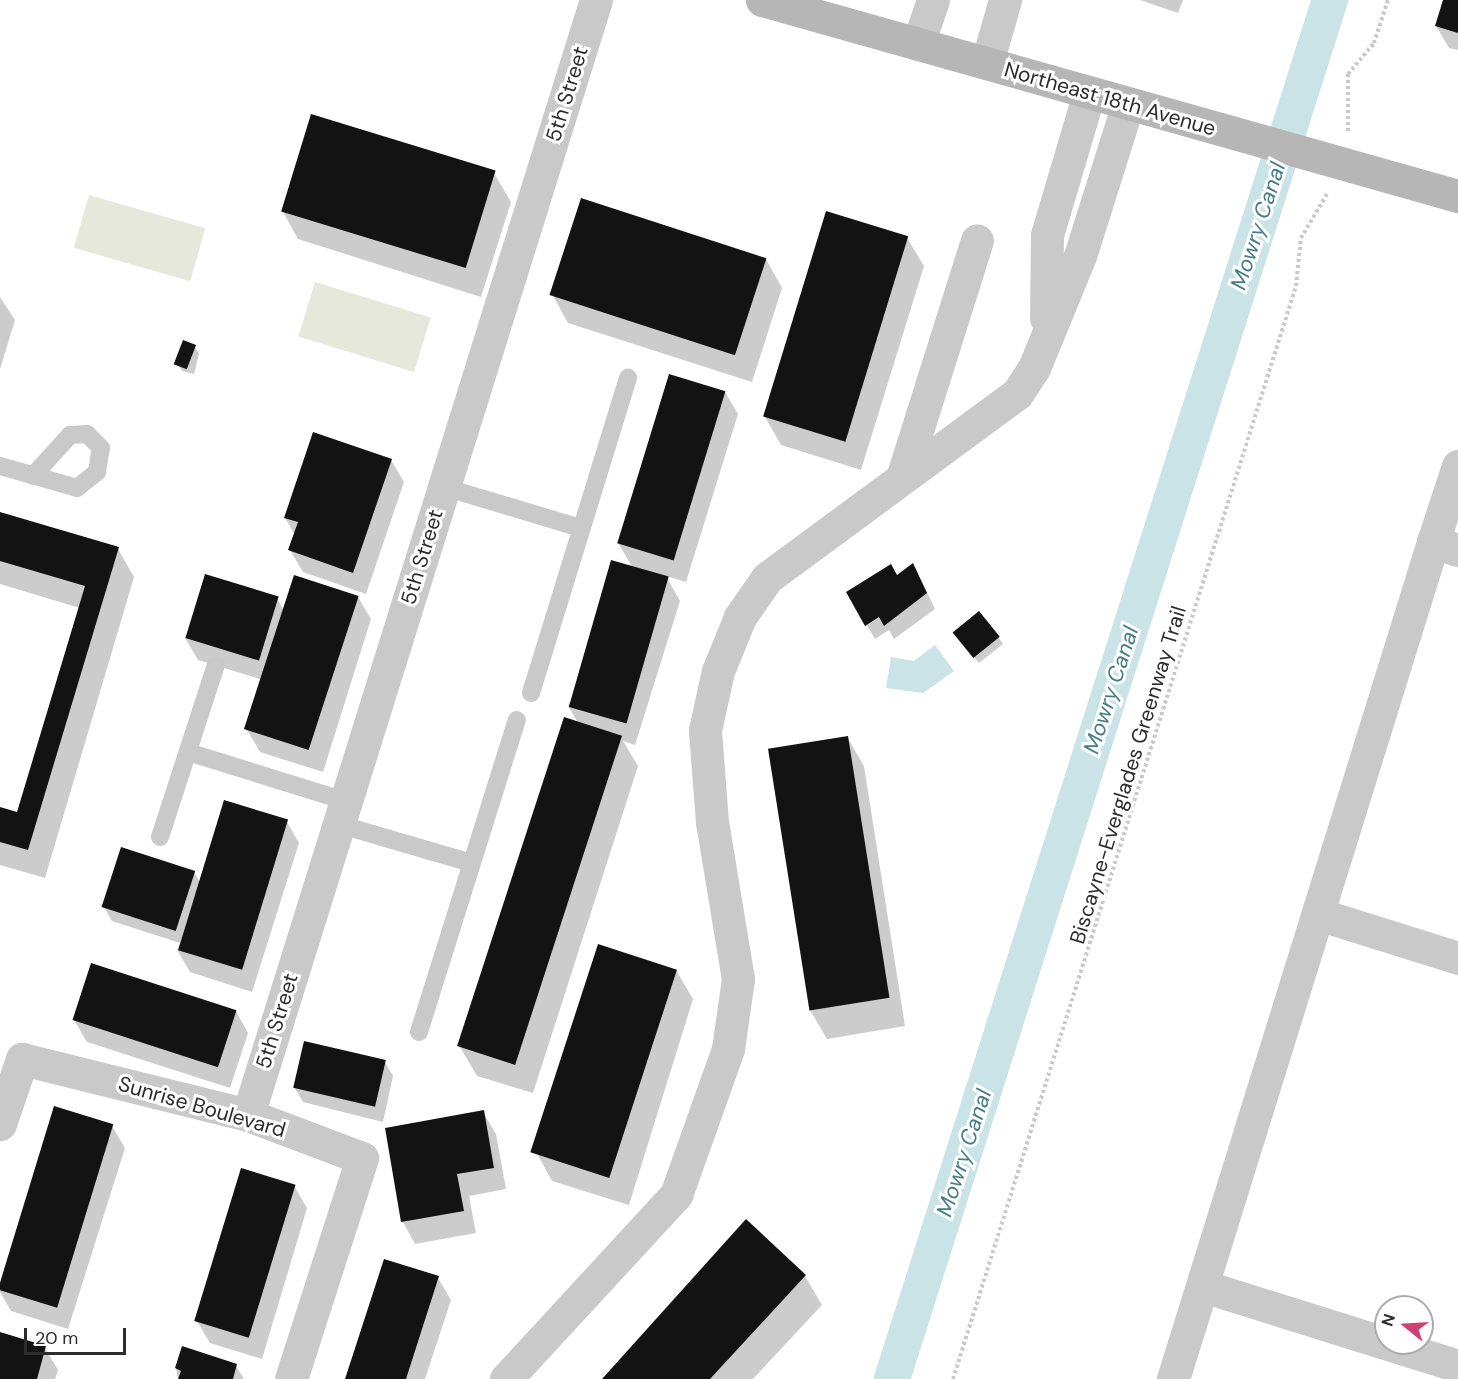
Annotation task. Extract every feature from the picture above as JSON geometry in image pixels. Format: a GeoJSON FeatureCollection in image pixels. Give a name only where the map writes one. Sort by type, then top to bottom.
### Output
{"type":"FeatureCollection","features":[{"type":"Feature","properties":{"kind":"street","name":"5th Street"},"geometry":{"type":"LineString","coordinates":[[248,1115],[596,0]]}},
{"type":"Feature","properties":{"kind":"street","name":"Northeast 18th Avenue"},"geometry":{"type":"LineString","coordinates":[[762,0],[806,6],[918,44],[1230,134],[1458,196]]}},
{"type":"Feature","properties":{"kind":"street"},"geometry":{"type":"LineString","coordinates":[[918,44],[933,0]]}},
{"type":"Feature","properties":{"kind":"street"},"geometry":{"type":"LineString","coordinates":[[987,63],[1005,0]]}},
{"type":"Feature","properties":{"kind":"street"},"geometry":{"type":"LineString","coordinates":[[1046,334],[1047,236],[1089,93]]}},
{"type":"Feature","properties":{"kind":"street"},"geometry":{"type":"LineString","coordinates":[[506,1379],[676,1195],[728,1049],[738,979],[712,822],[705,730],[731,636],[767,578],[903,475],[953,445],[1017,394],[1080,256],[1128,104]]}},
{"type":"Feature","properties":{"kind":"street"},"geometry":{"type":"LineString","coordinates":[[903,475],[977,240]]}},
{"type":"Feature","properties":{"kind":"street"},"geometry":{"type":"LineString","coordinates":[[1173,1379],[1321,915],[1446,546],[1458,466]]}},
{"type":"Feature","properties":{"kind":"street"},"geometry":{"type":"LineString","coordinates":[[1321,915],[1458,958]]}},
{"type":"Feature","properties":{"kind":"street","name":"Sunrise Boulevard"},"geometry":{"type":"LineString","coordinates":[[0,1124],[22,1059],[248,1115],[362,1158],[291,1379]]}},
{"type":"Feature","properties":{"kind":"street"},"geometry":{"type":"LineString","coordinates":[[1203,1286],[1458,1366]]}},
{"type":"Feature","properties":{"kind":"lane"},"geometry":{"type":"LineString","coordinates":[[531,693],[628,378]]}},
{"type":"Feature","properties":{"kind":"lane"},"geometry":{"type":"LineString","coordinates":[[0,466],[33,476]]}},
{"type":"Feature","properties":{"kind":"lane"},"geometry":{"type":"LineString","coordinates":[[444,487],[581,528]]}},
{"type":"Feature","properties":{"kind":"lane"},"geometry":{"type":"LineString","coordinates":[[160,837],[216,665]]}},
{"type":"Feature","properties":{"kind":"lane"},"geometry":{"type":"LineString","coordinates":[[419,1032],[517,720]]}},
{"type":"Feature","properties":{"kind":"lane"},"geometry":{"type":"LineString","coordinates":[[188,752],[471,863]]}},
{"type":"Feature","properties":{"kind":"path"},"geometry":{"type":"LineString","coordinates":[[1346,145],[1348,74],[1374,43],[1388,0]]}},
{"type":"Feature","properties":{"kind":"path","name":"Biscayne-Everglades Greenway Trail"},"geometry":{"type":"LineString","coordinates":[[953,1379],[1296,286],[1301,238],[1333,184]]}},
{"type":"Feature","properties":{"kind":"shaded area"},"geometry":{"type":"Polygon","coordinates":[[[89,195],[205,228],[190,281],[74,248],[89,195]]]}},
{"type":"Feature","properties":{"kind":"shaded area"},"geometry":{"type":"Polygon","coordinates":[[[315,282],[431,317],[414,372],[298,337],[315,282]]]}},
{"type":"Feature","properties":{"kind":"water"},"geometry":{"type":"Polygon","coordinates":[[[935,645],[954,671],[923,693],[886,688],[891,657],[914,661],[935,645]]]}},
{"type":"Feature","properties":{"kind":"building"},"geometry":{"type":"Polygon","coordinates":[[[1443,0],[1458,0],[1458,33],[1435,26],[1443,0]]]}},
{"type":"Feature","properties":{"kind":"building"},"geometry":{"type":"Polygon","coordinates":[[[311,114],[496,170],[466,268],[281,212],[311,114]]]}},
{"type":"Feature","properties":{"kind":"building"},"geometry":{"type":"Polygon","coordinates":[[[581,198],[766,258],[735,355],[549,295],[581,198]]]}},
{"type":"Feature","properties":{"kind":"building"},"geometry":{"type":"Polygon","coordinates":[[[826,211],[908,236],[845,442],[763,417],[826,211]]]}},
{"type":"Feature","properties":{"kind":"building"},"geometry":{"type":"Polygon","coordinates":[[[183,340],[196,345],[187,369],[174,364],[183,340]]]}},
{"type":"Feature","properties":{"kind":"building"},"geometry":{"type":"Polygon","coordinates":[[[669,374],[725,391],[674,561],[617,543],[669,374]]]}},
{"type":"Feature","properties":{"kind":"building"},"geometry":{"type":"Polygon","coordinates":[[[313,432],[392,459],[353,573],[288,550],[298,522],[284,518],[313,432]]]}},
{"type":"Feature","properties":{"kind":"building"},"geometry":{"type":"Polygon","coordinates":[[[0,512],[119,547],[28,850],[0,842],[0,807],[17,812],[85,586],[0,561],[0,512]]]}},
{"type":"Feature","properties":{"kind":"building"},"geometry":{"type":"Polygon","coordinates":[[[611,560],[669,577],[627,724],[569,707],[611,560]]]}},
{"type":"Feature","properties":{"kind":"building"},"geometry":{"type":"Polygon","coordinates":[[[913,563],[927,593],[884,626],[879,617],[865,626],[846,592],[891,564],[897,575],[913,563]]]}},
{"type":"Feature","properties":{"kind":"building"},"geometry":{"type":"Polygon","coordinates":[[[205,574],[279,597],[259,661],[185,638],[205,574]]]}},
{"type":"Feature","properties":{"kind":"building"},"geometry":{"type":"Polygon","coordinates":[[[294,575],[359,596],[309,750],[244,729],[294,575]]]}},
{"type":"Feature","properties":{"kind":"building"},"geometry":{"type":"Polygon","coordinates":[[[979,611],[1000,637],[973,658],[953,632],[979,611]]]}},
{"type":"Feature","properties":{"kind":"building"},"geometry":{"type":"Polygon","coordinates":[[[564,717],[622,736],[515,1065],[457,1046],[564,717]]]}},
{"type":"Feature","properties":{"kind":"building"},"geometry":{"type":"Polygon","coordinates":[[[848,736],[889,998],[809,1010],[768,749],[848,736]]]}},
{"type":"Feature","properties":{"kind":"building"},"geometry":{"type":"Polygon","coordinates":[[[224,800],[288,820],[242,970],[178,950],[224,800]]]}},
{"type":"Feature","properties":{"kind":"building"},"geometry":{"type":"Polygon","coordinates":[[[121,847],[195,871],[176,931],[102,907],[121,847]]]}},
{"type":"Feature","properties":{"kind":"building"},"geometry":{"type":"Polygon","coordinates":[[[598,944],[677,970],[609,1178],[530,1152],[598,944]]]}},
{"type":"Feature","properties":{"kind":"building"},"geometry":{"type":"Polygon","coordinates":[[[91,963],[237,1010],[218,1067],[72,1020],[91,963]]]}},
{"type":"Feature","properties":{"kind":"building"},"geometry":{"type":"Polygon","coordinates":[[[304,1041],[386,1060],[375,1107],[293,1088],[304,1041]]]}},
{"type":"Feature","properties":{"kind":"building"},"geometry":{"type":"Polygon","coordinates":[[[54,1106],[113,1124],[57,1308],[0,1290],[0,1283],[54,1106]]]}},
{"type":"Feature","properties":{"kind":"building"},"geometry":{"type":"Polygon","coordinates":[[[484,1110],[494,1168],[457,1174],[464,1211],[401,1222],[385,1128],[484,1110]]]}},
{"type":"Feature","properties":{"kind":"building"},"geometry":{"type":"Polygon","coordinates":[[[241,1168],[296,1185],[249,1338],[194,1321],[241,1168]]]}},
{"type":"Feature","properties":{"kind":"building"},"geometry":{"type":"Polygon","coordinates":[[[746,1219],[806,1275],[710,1379],[602,1379],[746,1219]]]}},
{"type":"Feature","properties":{"kind":"building"},"geometry":{"type":"Polygon","coordinates":[[[384,1259],[439,1276],[406,1379],[345,1379],[384,1259]]]}},
{"type":"Feature","properties":{"kind":"building"},"geometry":{"type":"Polygon","coordinates":[[[0,1332],[46,1346],[37,1379],[0,1379],[0,1332]]]}},
{"type":"Feature","properties":{"kind":"building"},"geometry":{"type":"Polygon","coordinates":[[[182,1346],[237,1364],[233,1379],[178,1379],[181,1371],[175,1368],[182,1346]]]}},
{"type":"Feature","properties":{"kind":"waterway","name":"Mowry Canal"},"geometry":{"type":"LineString","coordinates":[[892,1379],[1330,0]]}}]}
